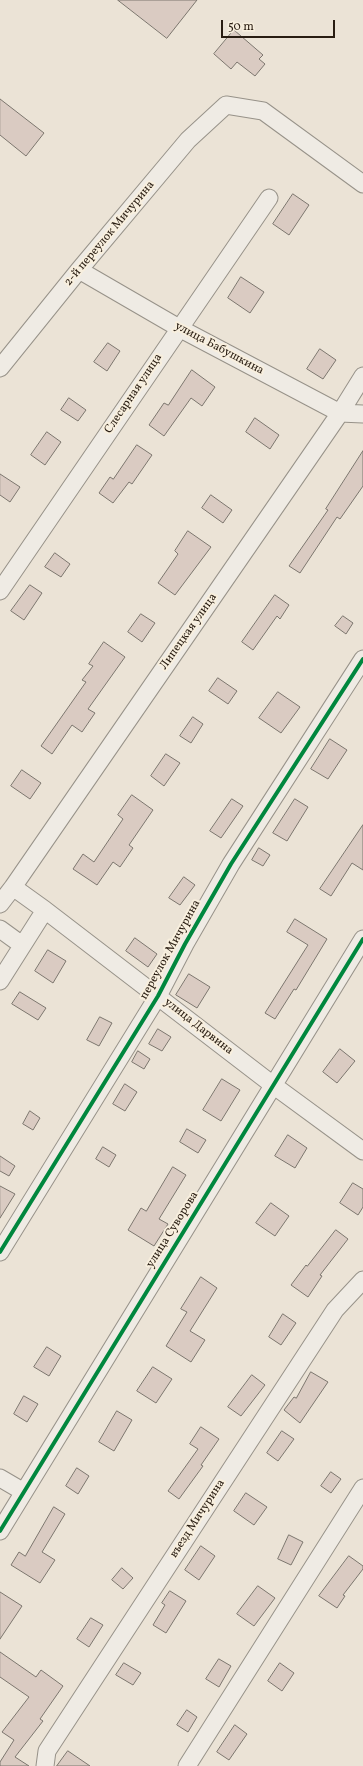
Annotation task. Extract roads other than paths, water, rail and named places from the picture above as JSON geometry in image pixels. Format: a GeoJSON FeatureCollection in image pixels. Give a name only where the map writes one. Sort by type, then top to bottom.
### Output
{"type":"FeatureCollection","features":[{"type":"Feature","properties":{"kind":"street","name":"2-й переулок Мичурина"},"geometry":{"type":"LineString","coordinates":[[0,368],[79,270],[188,140],[226,105],[263,111],[363,184]]}},
{"type":"Feature","properties":{"kind":"street","name":"Слесарная улица"},"geometry":{"type":"LineString","coordinates":[[0,591],[179,328],[270,198]]}},
{"type":"Feature","properties":{"kind":"street","name":"улица Бабушкина"},"geometry":{"type":"LineString","coordinates":[[79,270],[179,328],[340,413],[363,414]]}},
{"type":"Feature","properties":{"kind":"street","name":"Липецкая улица"},"geometry":{"type":"LineString","coordinates":[[13,887],[340,413],[363,376]]}},
{"type":"Feature","properties":{"kind":"street","name":"переулок Мичурина"},"geometry":{"type":"LineString","coordinates":[[0,1252],[158,996],[185,944],[231,864],[363,659]]}},
{"type":"Feature","properties":{"kind":"street"},"geometry":{"type":"LineString","coordinates":[[0,904],[13,887]]}},
{"type":"Feature","properties":{"kind":"street","name":"улица Дарвина"},"geometry":{"type":"LineString","coordinates":[[13,887],[158,996],[273,1086],[363,1151]]}},
{"type":"Feature","properties":{"kind":"street"},"geometry":{"type":"LineString","coordinates":[[0,981],[45,910]]}},
{"type":"Feature","properties":{"kind":"street"},"geometry":{"type":"LineString","coordinates":[[0,929],[22,945]]}},
{"type":"Feature","properties":{"kind":"street","name":"улица Суворова"},"geometry":{"type":"LineString","coordinates":[[0,1531],[363,938]]}},
{"type":"Feature","properties":{"kind":"street","name":"въезд Мичурина"},"geometry":{"type":"LineString","coordinates":[[45,1766],[47,1751],[334,1310],[363,1280]]}},
{"type":"Feature","properties":{"kind":"street"},"geometry":{"type":"LineString","coordinates":[[0,1478],[24,1492]]}},
{"type":"Feature","properties":{"kind":"street"},"geometry":{"type":"LineString","coordinates":[[187,1766],[363,1488]]}}]}
